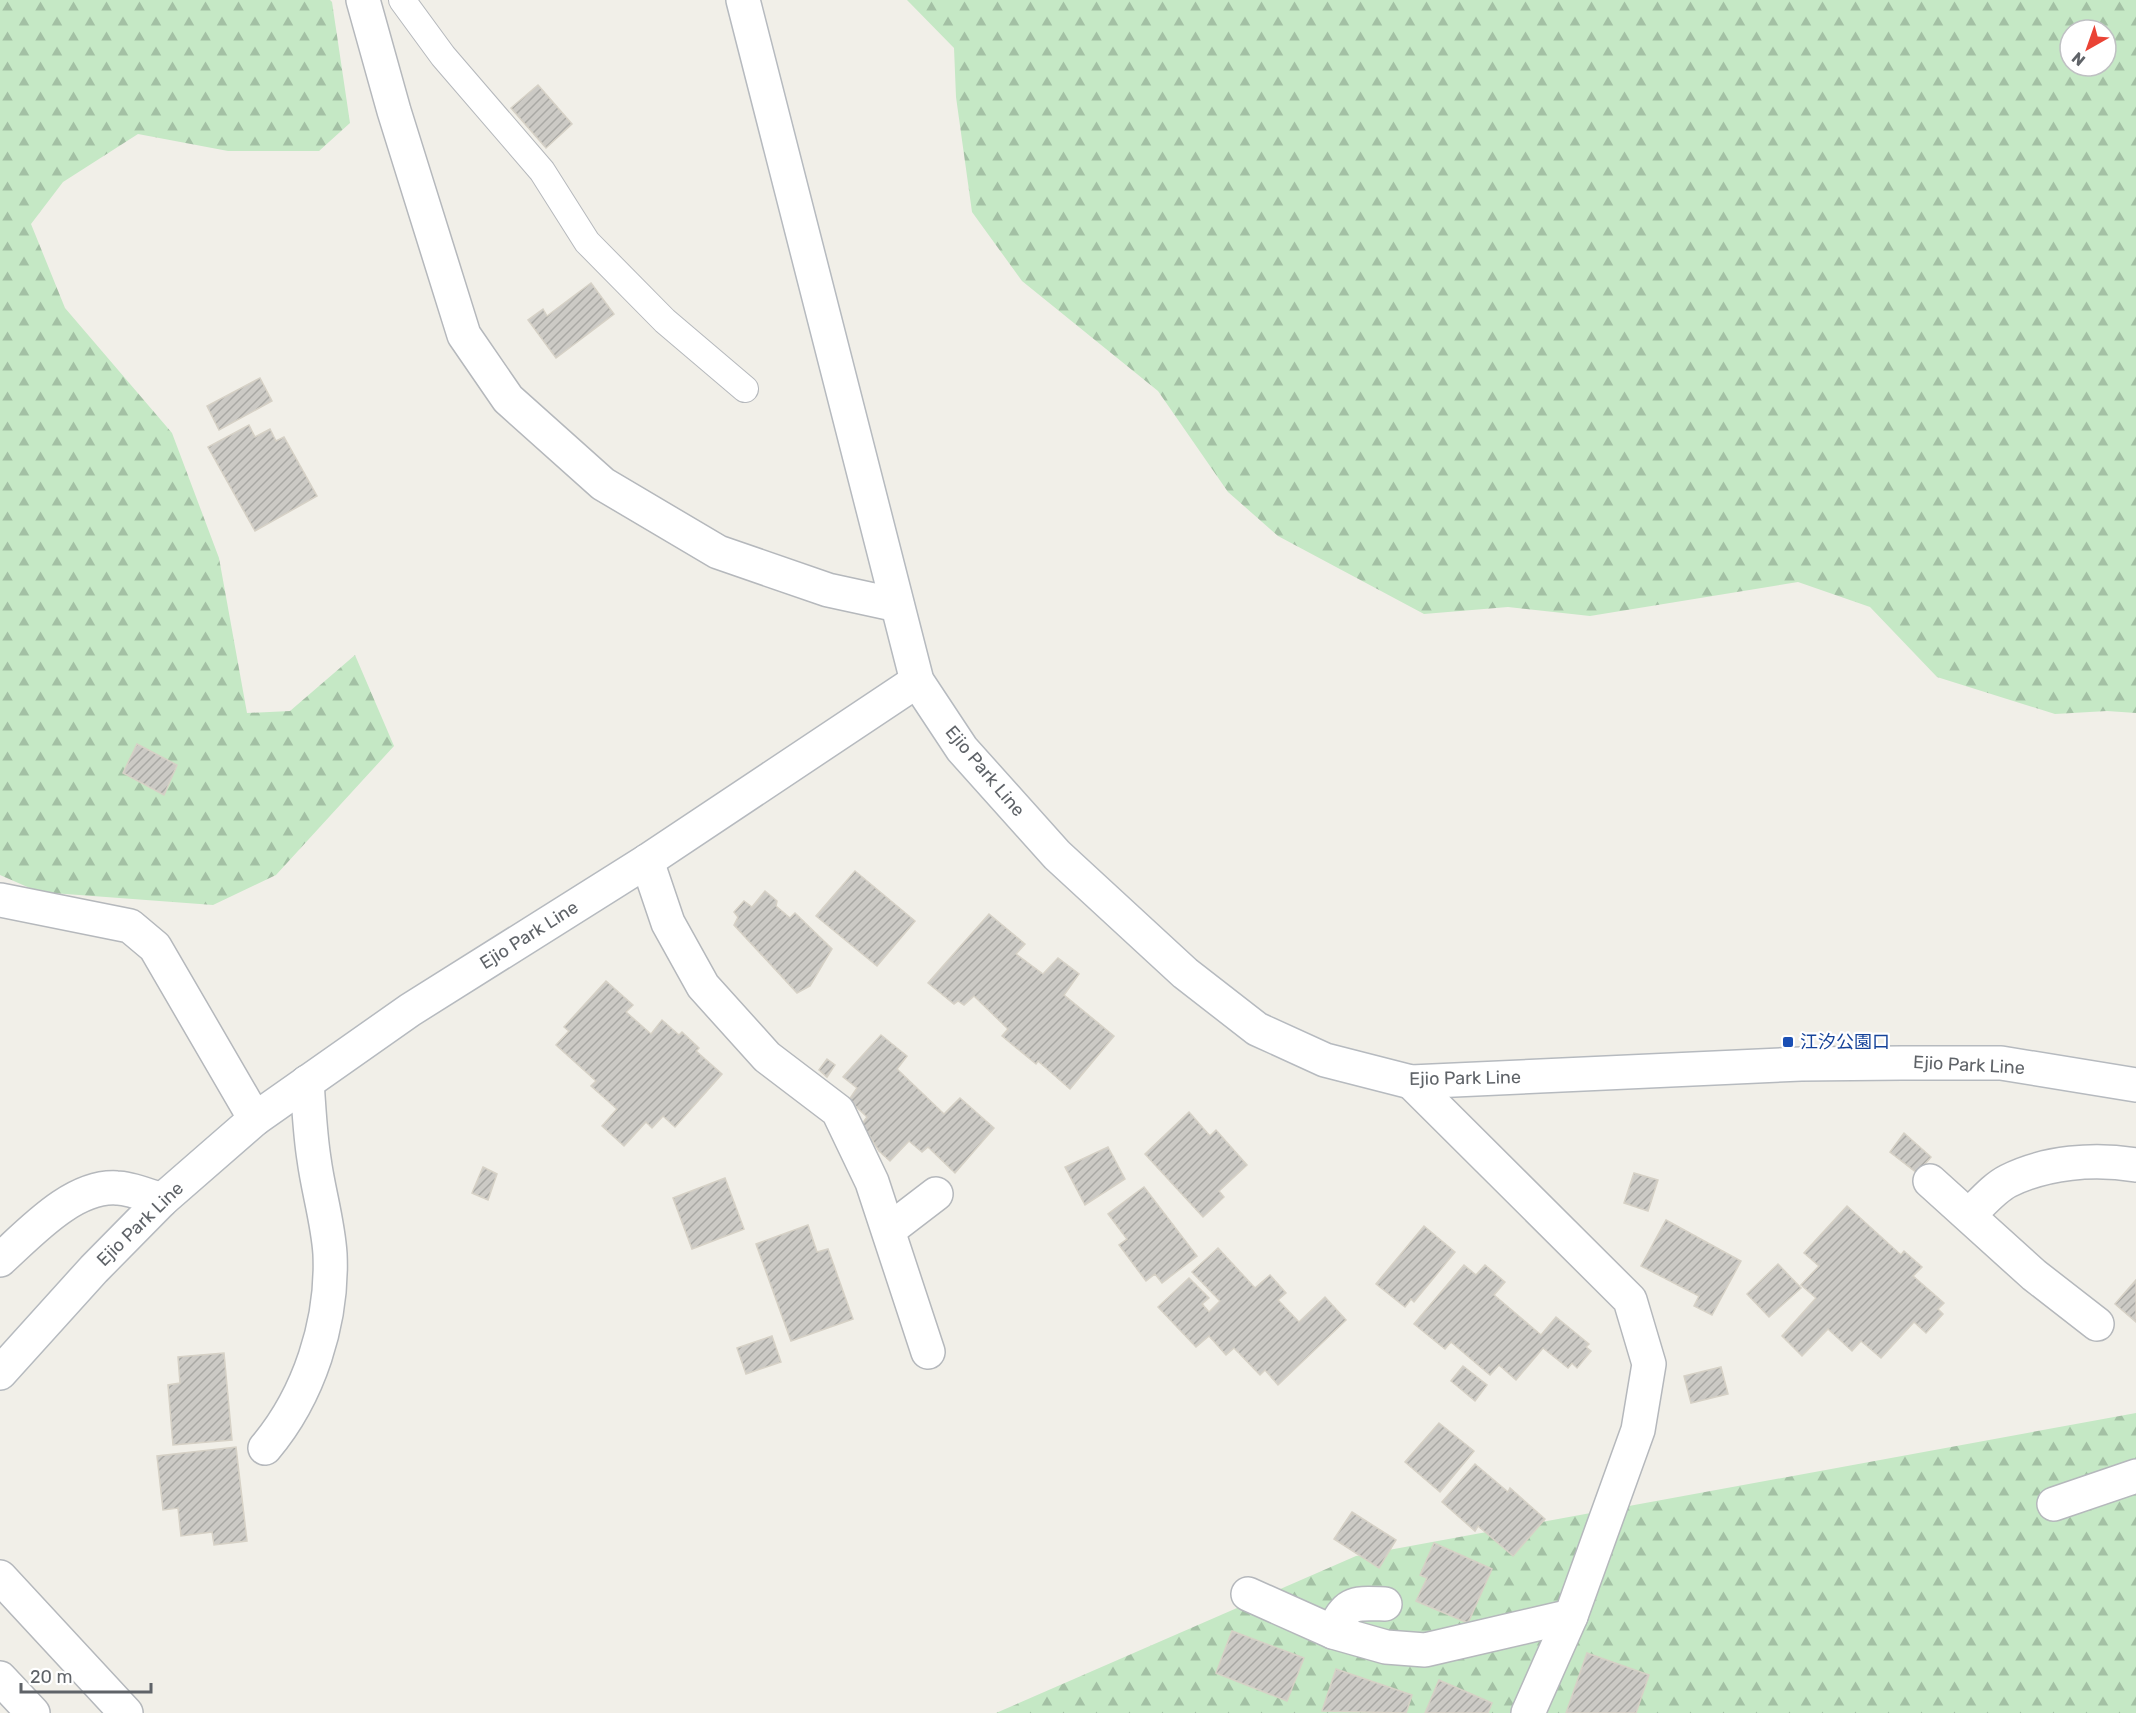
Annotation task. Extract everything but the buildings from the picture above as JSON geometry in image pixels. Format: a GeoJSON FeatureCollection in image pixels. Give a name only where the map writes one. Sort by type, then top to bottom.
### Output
{"type":"FeatureCollection","features":[{"type":"Feature","properties":{"kind":"street"},"geometry":{"type":"LineString","coordinates":[[363,0],[394,111],[464,335],[508,399],[603,484],[718,552],[828,590],[897,604]]}},
{"type":"Feature","properties":{"kind":"street"},"geometry":{"type":"LineString","coordinates":[[743,0],[917,681]]}},
{"type":"Feature","properties":{"kind":"street","name":"Ejio Park Line"},"geometry":{"type":"LineString","coordinates":[[0,1373],[94,1269],[162,1200],[255,1119],[410,1010],[647,861],[917,681],[962,749],[1057,855],[1185,973],[1257,1029],[1325,1060],[1411,1082],[1801,1064],[1902,1062],[2001,1063],[2136,1085]]}},
{"type":"Feature","properties":{"kind":"street"},"geometry":{"type":"LineString","coordinates":[[647,861],[668,923],[703,986],[767,1057],[838,1111],[872,1182],[928,1352]]}},
{"type":"Feature","properties":{"kind":"street"},"geometry":{"type":"LineString","coordinates":[[0,900],[130,926],[155,947],[255,1119]]}},
{"type":"Feature","properties":{"kind":"street"},"geometry":{"type":"LineString","coordinates":[[265,1448],[283,1427],[308,1380],[327,1309],[330,1253],[313,1157],[307,1082]]}},
{"type":"Feature","properties":{"kind":"street"},"geometry":{"type":"LineString","coordinates":[[1411,1082],[1630,1300],[1649,1364],[1638,1430],[1571,1616],[1528,1713]]}},
{"type":"Feature","properties":{"kind":"street"},"geometry":{"type":"LineString","coordinates":[[1969,1215],[2006,1182],[2055,1164],[2121,1162],[2136,1165]]}},
{"type":"Feature","properties":{"kind":"street"},"geometry":{"type":"LineString","coordinates":[[1929,1181],[2034,1275],[2097,1324]]}},
{"type":"Feature","properties":{"kind":"street"},"geometry":{"type":"LineString","coordinates":[[0,1260],[39,1224],[78,1195],[116,1187],[162,1200]]}},
{"type":"Feature","properties":{"kind":"street"},"geometry":{"type":"LineString","coordinates":[[889,1230],[936,1194]]}},
{"type":"Feature","properties":{"kind":"street"},"geometry":{"type":"LineString","coordinates":[[2054,1504],[2136,1476]]}},
{"type":"Feature","properties":{"kind":"street"},"geometry":{"type":"LineString","coordinates":[[0,1577],[126,1713]]}},
{"type":"Feature","properties":{"kind":"street"},"geometry":{"type":"LineString","coordinates":[[1248,1594],[1334,1632],[1386,1647],[1425,1650],[1571,1616]]}},
{"type":"Feature","properties":{"kind":"street"},"geometry":{"type":"LineString","coordinates":[[1334,1632],[1342,1611],[1356,1603],[1385,1604]]}},
{"type":"Feature","properties":{"kind":"street"},"geometry":{"type":"LineString","coordinates":[[0,1678],[33,1713]]}},
{"type":"Feature","properties":{"kind":"lane"},"geometry":{"type":"LineString","coordinates":[[402,0],[443,56],[543,171],[587,242],[664,321],[745,389]]}},
{"type":"Feature","properties":{"kind":"green space"},"geometry":{"type":"Polygon","coordinates":[[[0,0],[330,0],[332,2],[350,123],[319,151],[228,151],[138,134],[63,182],[31,224],[65,308],[172,433],[219,558],[247,713],[290,711],[355,655],[394,746],[276,875],[213,905],[39,892],[0,875],[0,0]]]}},
{"type":"Feature","properties":{"kind":"green space"},"geometry":{"type":"Polygon","coordinates":[[[907,0],[2136,0],[2136,713],[2107,711],[2055,714],[1937,677],[1870,607],[1798,582],[1590,616],[1508,607],[1424,614],[1278,536],[1228,492],[1158,391],[1022,281],[972,212],[956,97],[954,48],[907,0]]]}},
{"type":"Feature","properties":{"kind":"green space"},"geometry":{"type":"Polygon","coordinates":[[[2136,1413],[2136,1713],[996,1713],[1356,1556],[2136,1413]]]}},
{"type":"Feature","properties":{"kind":"place","name":"江汐公園口"},"geometry":{"type":"Point","coordinates":[1788,1042]}}]}
